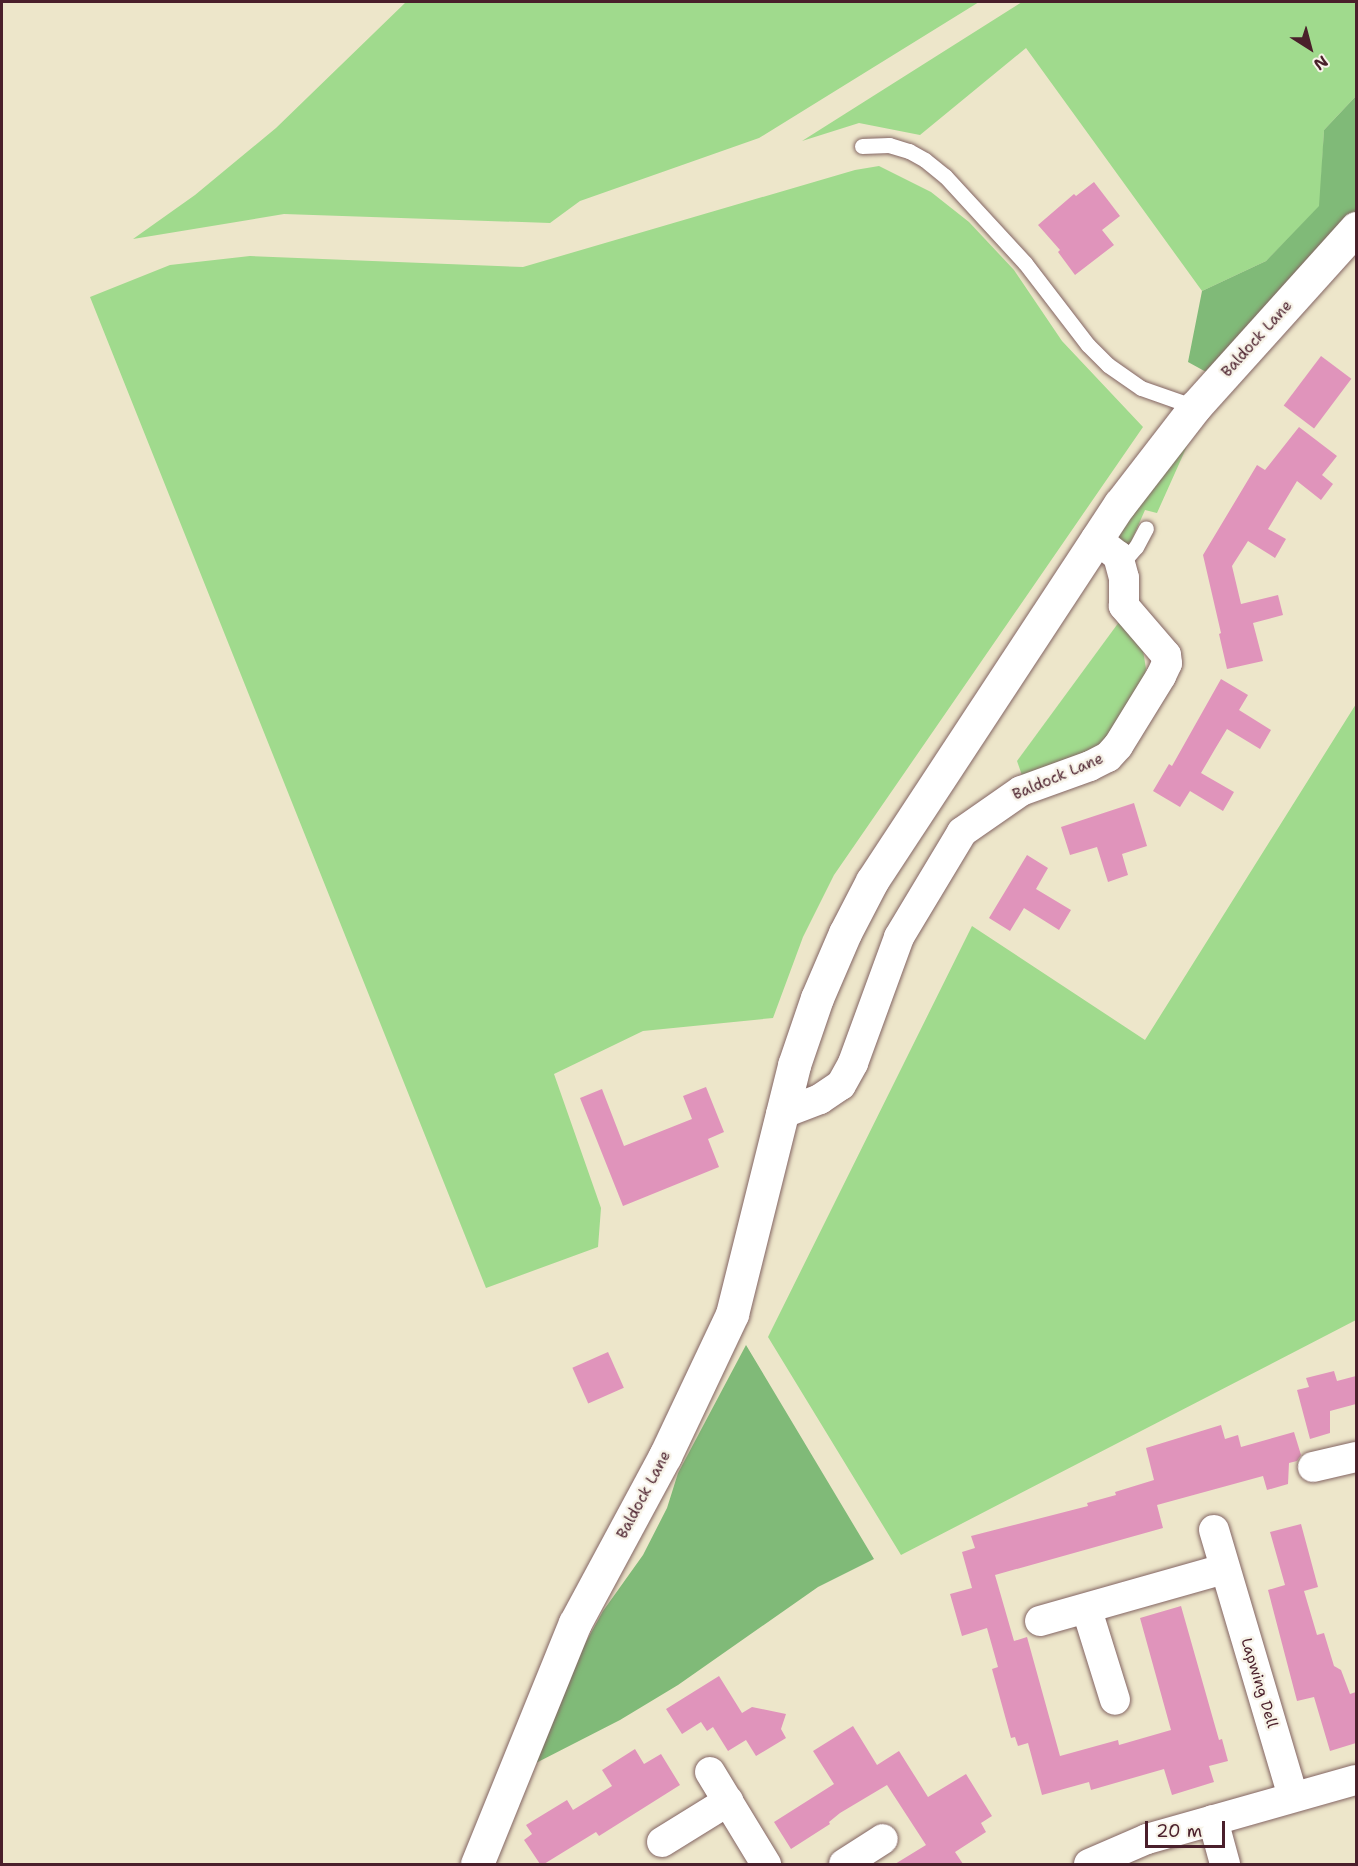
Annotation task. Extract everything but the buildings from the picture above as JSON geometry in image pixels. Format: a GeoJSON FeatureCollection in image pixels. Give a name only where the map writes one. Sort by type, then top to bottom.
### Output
{"type":"FeatureCollection","features":[{"type":"Feature","properties":{"kind":"street","name":"Baldock Lane"},"geometry":{"type":"LineString","coordinates":[[477,1864],[575,1623],[665,1456],[732,1314],[781,1114],[817,998],[845,933],[873,881],[1096,539],[1195,407],[1356,228]]}},
{"type":"Feature","properties":{"kind":"street"},"geometry":{"type":"LineString","coordinates":[[1096,539],[1118,556],[1121,564]]}},
{"type":"Feature","properties":{"kind":"street","name":"Baldock Lane"},"geometry":{"type":"LineString","coordinates":[[781,1114],[820,1099],[841,1084],[853,1063],[899,937],[962,832],[1020,791],[1090,766],[1108,757],[1118,746],[1167,663],[1166,655],[1159,645],[1124,606],[1121,564]]}},
{"type":"Feature","properties":{"kind":"street"},"geometry":{"type":"LineString","coordinates":[[1313,1467],[1356,1457]]}},
{"type":"Feature","properties":{"kind":"street","name":"Lapwing Dell"},"geometry":{"type":"LineString","coordinates":[[1214,1530],[1293,1797]]}},
{"type":"Feature","properties":{"kind":"street"},"geometry":{"type":"LineString","coordinates":[[1040,1621],[1087,1610],[1224,1569]]}},
{"type":"Feature","properties":{"kind":"street"},"geometry":{"type":"LineString","coordinates":[[1087,1610],[1115,1700]]}},
{"type":"Feature","properties":{"kind":"street"},"geometry":{"type":"LineString","coordinates":[[710,1772],[766,1864]]}},
{"type":"Feature","properties":{"kind":"street"},"geometry":{"type":"LineString","coordinates":[[1089,1864],[1147,1839],[1356,1780]]}},
{"type":"Feature","properties":{"kind":"street"},"geometry":{"type":"LineString","coordinates":[[662,1842],[728,1801]]}},
{"type":"Feature","properties":{"kind":"street"},"geometry":{"type":"LineString","coordinates":[[1213,1820],[1225,1864]]}},
{"type":"Feature","properties":{"kind":"street"},"geometry":{"type":"LineString","coordinates":[[844,1864],[883,1839]]}},
{"type":"Feature","properties":{"kind":"lane"},"geometry":{"type":"LineString","coordinates":[[861,146],[889,145],[909,151],[925,160],[945,176],[1025,263],[1088,345],[1108,365],[1141,388],[1195,407]]}},
{"type":"Feature","properties":{"kind":"lane"},"geometry":{"type":"LineString","coordinates":[[1121,564],[1136,547],[1146,528]]}},
{"type":"Feature","properties":{"kind":"green space"},"geometry":{"type":"Polygon","coordinates":[[[406,2],[979,2],[759,138],[580,201],[550,223],[284,214],[133,239],[195,195],[276,128],[406,2]]]}},
{"type":"Feature","properties":{"kind":"green space"},"geometry":{"type":"Polygon","coordinates":[[[1022,2],[1356,2],[1356,96],[1324,130],[1320,206],[1266,261],[1202,291],[1026,48],[920,135],[859,123],[802,141],[1022,2]]]}},
{"type":"Feature","properties":{"kind":"green space"},"geometry":{"type":"Polygon","coordinates":[[[1356,96],[1356,211],[1208,373],[1188,362],[1202,291],[1266,261],[1319,206],[1324,130],[1356,96]]]}},
{"type":"Feature","properties":{"kind":"green space"},"geometry":{"type":"Polygon","coordinates":[[[879,166],[931,192],[969,222],[1014,270],[1062,341],[1143,427],[834,875],[803,937],[773,1018],[643,1031],[554,1074],[601,1208],[598,1247],[486,1288],[90,297],[170,265],[250,256],[523,267],[855,170],[879,166]]]}},
{"type":"Feature","properties":{"kind":"green space"},"geometry":{"type":"Polygon","coordinates":[[[1192,435],[1157,513],[1145,510],[1130,544],[1126,546],[1119,539],[1119,530],[1192,435]]]}},
{"type":"Feature","properties":{"kind":"green space"},"geometry":{"type":"Polygon","coordinates":[[[1119,622],[1142,644],[1146,669],[1142,686],[1102,751],[1024,781],[1017,761],[1119,622]]]}},
{"type":"Feature","properties":{"kind":"green space"},"geometry":{"type":"Polygon","coordinates":[[[1356,704],[1356,1320],[901,1555],[768,1337],[972,926],[1145,1040],[1356,704]]]}},
{"type":"Feature","properties":{"kind":"green space"},"geometry":{"type":"Polygon","coordinates":[[[746,1345],[874,1559],[818,1587],[678,1685],[620,1720],[534,1764],[566,1678],[603,1611],[643,1555],[667,1508],[678,1473],[746,1345]]]}}]}
